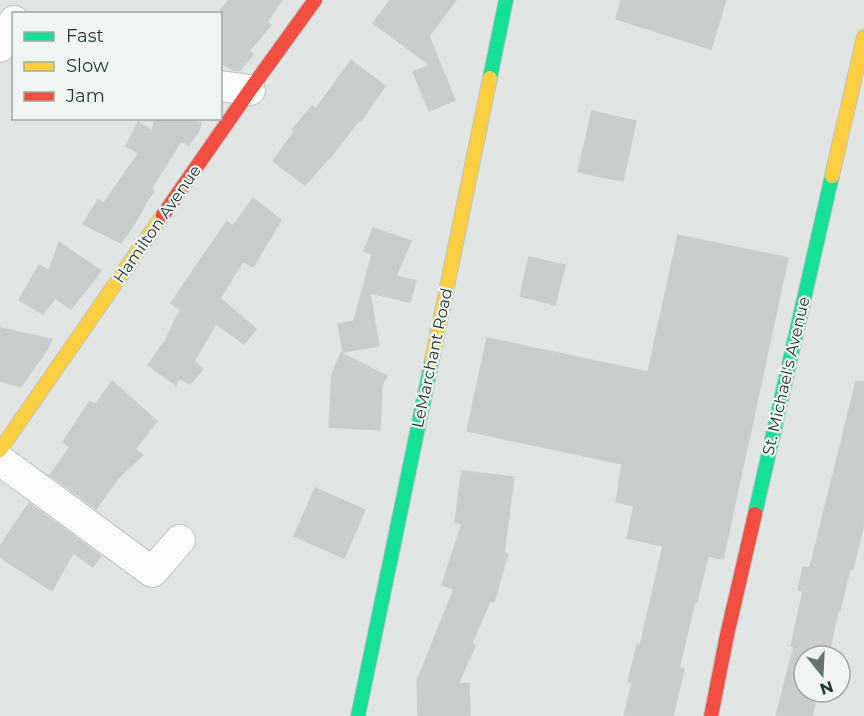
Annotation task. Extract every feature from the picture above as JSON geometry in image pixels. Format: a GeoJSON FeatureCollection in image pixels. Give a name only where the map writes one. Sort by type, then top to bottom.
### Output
{"type":"FeatureCollection","features":[{"type":"Feature","properties":{"kind":"street","name":"Hamilton Avenue"},"geometry":{"type":"LineString","coordinates":[[0,450],[315,0]]}},
{"type":"Feature","properties":{"kind":"street","name":"LeMarchant Road"},"geometry":{"type":"LineString","coordinates":[[358,716],[506,0]]}},
{"type":"Feature","properties":{"kind":"street"},"geometry":{"type":"LineString","coordinates":[[0,50],[12,25]]}},
{"type":"Feature","properties":{"kind":"street","name":"St. Michael's Avenue"},"geometry":{"type":"LineString","coordinates":[[711,716],[727,635],[864,37]]}},
{"type":"Feature","properties":{"kind":"street"},"geometry":{"type":"LineString","coordinates":[[222,86],[250,90]]}},
{"type":"Feature","properties":{"kind":"street"},"geometry":{"type":"LineString","coordinates":[[0,460],[152,572],[180,540]]}},
{"type":"Feature","properties":{"kind":"building"},"geometry":{"type":"Polygon","coordinates":[[[229,0],[282,0],[267,22],[271,25],[249,51],[253,54],[240,71],[233,70],[222,63],[222,12],[220,11],[229,0]]]}},
{"type":"Feature","properties":{"kind":"building"},"geometry":{"type":"Polygon","coordinates":[[[390,0],[456,0],[429,36],[455,100],[429,111],[413,72],[430,65],[373,23],[390,0]]]}},
{"type":"Feature","properties":{"kind":"building"},"geometry":{"type":"Polygon","coordinates":[[[621,0],[726,0],[711,49],[616,19],[621,0]]]}},
{"type":"Feature","properties":{"kind":"building"},"geometry":{"type":"Polygon","coordinates":[[[351,60],[385,86],[361,121],[359,120],[330,158],[305,185],[273,161],[294,132],[292,130],[312,106],[316,109],[351,60]]]}},
{"type":"Feature","properties":{"kind":"building"},"geometry":{"type":"Polygon","coordinates":[[[592,111],[636,121],[623,181],[578,172],[592,111]]]}},
{"type":"Feature","properties":{"kind":"building"},"geometry":{"type":"Polygon","coordinates":[[[155,120],[191,120],[201,123],[199,131],[189,145],[181,141],[151,189],[154,191],[137,220],[121,243],[83,224],[98,200],[104,203],[139,153],[126,146],[138,122],[152,131],[155,120]]]}},
{"type":"Feature","properties":{"kind":"building"},"geometry":{"type":"Polygon","coordinates":[[[253,198],[281,220],[253,267],[243,261],[220,298],[256,329],[244,344],[216,324],[194,361],[203,369],[190,384],[179,378],[176,385],[148,365],[165,341],[180,310],[171,303],[227,221],[233,226],[253,198]]]}},
{"type":"Feature","properties":{"kind":"building"},"geometry":{"type":"Polygon","coordinates":[[[373,228],[411,241],[396,276],[416,281],[410,302],[370,293],[379,346],[343,352],[338,324],[354,321],[372,254],[364,251],[373,228]]]}},
{"type":"Feature","properties":{"kind":"building"},"geometry":{"type":"Polygon","coordinates":[[[678,235],[788,258],[723,559],[708,556],[679,668],[684,669],[673,716],[624,716],[632,683],[628,682],[637,645],[640,646],[663,546],[627,538],[634,506],[616,502],[622,464],[467,431],[487,338],[648,372],[678,235]]]}},
{"type":"Feature","properties":{"kind":"building"},"geometry":{"type":"Polygon","coordinates":[[[59,242],[101,271],[71,309],[55,298],[43,314],[19,300],[39,265],[49,271],[59,242]]]}},
{"type":"Feature","properties":{"kind":"building"},"geometry":{"type":"Polygon","coordinates":[[[529,257],[565,265],[555,305],[520,296],[529,257]]]}},
{"type":"Feature","properties":{"kind":"building"},"geometry":{"type":"Polygon","coordinates":[[[0,328],[52,339],[21,387],[0,381],[0,328]]]}},
{"type":"Feature","properties":{"kind":"building"},"geometry":{"type":"Polygon","coordinates":[[[341,353],[387,376],[382,386],[380,430],[329,427],[332,374],[341,353]]]}},
{"type":"Feature","properties":{"kind":"building"},"geometry":{"type":"Polygon","coordinates":[[[112,381],[157,421],[135,449],[143,455],[119,477],[96,509],[50,475],[70,447],[63,442],[90,401],[95,405],[112,381]]]}},
{"type":"Feature","properties":{"kind":"building"},"geometry":{"type":"Polygon","coordinates":[[[856,381],[864,382],[864,523],[853,569],[850,569],[831,644],[792,644],[792,646],[791,646],[803,591],[798,590],[803,567],[810,568],[856,381]]]}},
{"type":"Feature","properties":{"kind":"building"},"geometry":{"type":"Polygon","coordinates":[[[462,471],[514,477],[504,553],[508,554],[494,602],[490,601],[472,643],[475,646],[458,684],[469,683],[470,715],[418,716],[417,681],[454,589],[442,585],[462,524],[455,522],[462,471]]]}},
{"type":"Feature","properties":{"kind":"building"},"geometry":{"type":"Polygon","coordinates":[[[315,488],[365,510],[344,558],[294,536],[315,488]]]}},
{"type":"Feature","properties":{"kind":"building"},"geometry":{"type":"Polygon","coordinates":[[[29,503],[101,556],[93,567],[73,553],[52,591],[0,557],[0,546],[29,503]]]}},
{"type":"Feature","properties":{"kind":"building"},"geometry":{"type":"Polygon","coordinates":[[[792,655],[792,704],[815,704],[812,716],[776,716],[792,655]]]}},
{"type":"Feature","properties":{"kind":"traffic: fast"},"geometry":{"type":"LineString","coordinates":[[490,78],[506,0]]}},
{"type":"Feature","properties":{"kind":"traffic: fast"},"geometry":{"type":"LineString","coordinates":[[755,514],[832,176]]}},
{"type":"Feature","properties":{"kind":"traffic: fast"},"geometry":{"type":"LineString","coordinates":[[358,716],[432,360]]}},
{"type":"Feature","properties":{"kind":"traffic: slow"},"geometry":{"type":"LineString","coordinates":[[832,176],[864,37]]}},
{"type":"Feature","properties":{"kind":"traffic: slow"},"geometry":{"type":"LineString","coordinates":[[432,360],[490,78]]}},
{"type":"Feature","properties":{"kind":"traffic: slow"},"geometry":{"type":"LineString","coordinates":[[0,450],[163,215]]}},
{"type":"Feature","properties":{"kind":"traffic: jam"},"geometry":{"type":"LineString","coordinates":[[163,215],[315,0]]}},
{"type":"Feature","properties":{"kind":"traffic: jam"},"geometry":{"type":"LineString","coordinates":[[711,716],[755,514]]}}]}
